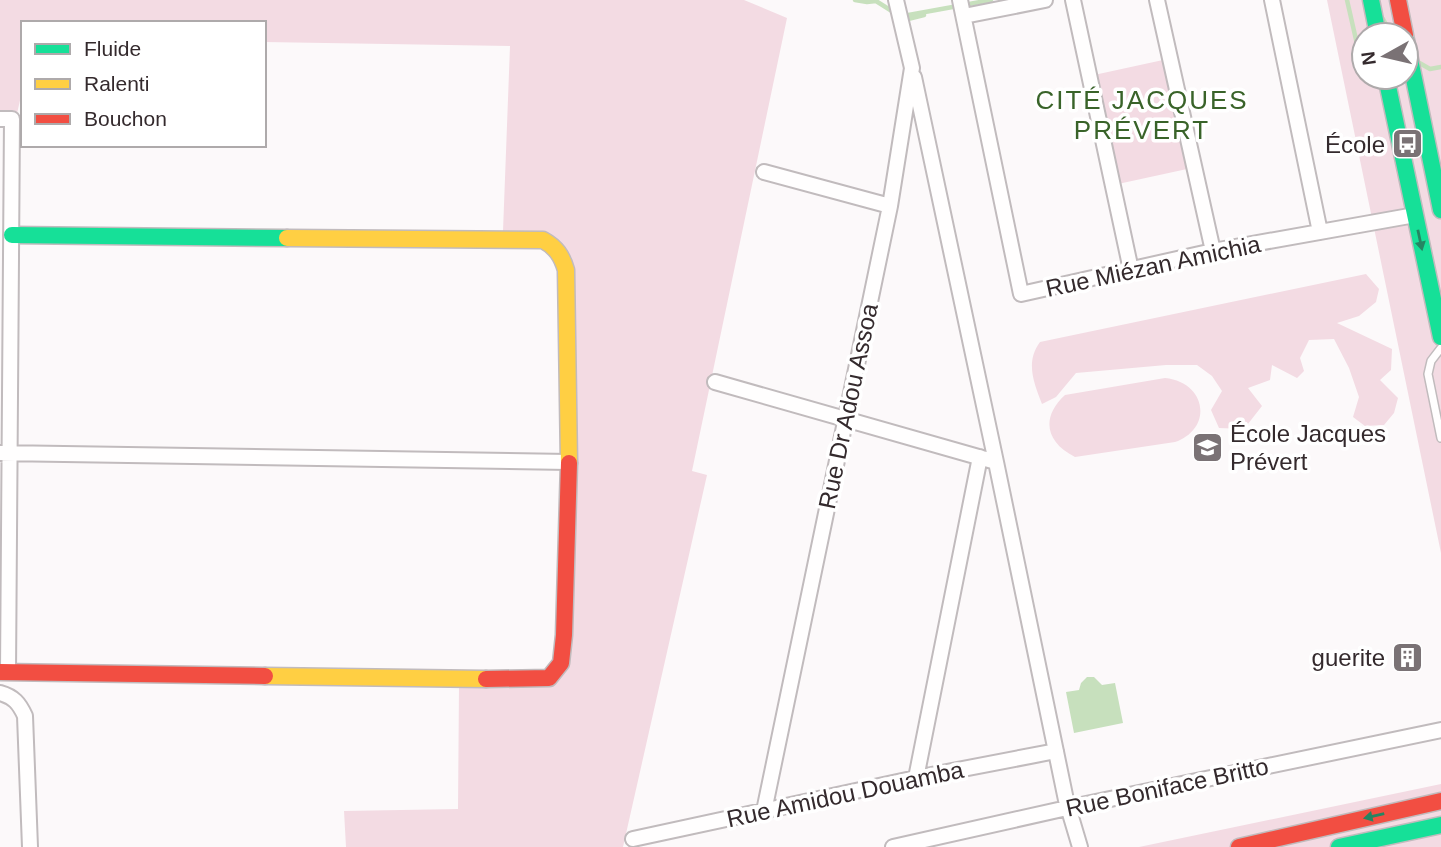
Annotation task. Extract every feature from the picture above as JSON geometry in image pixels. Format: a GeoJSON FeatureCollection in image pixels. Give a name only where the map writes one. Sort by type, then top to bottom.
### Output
{"type":"FeatureCollection","features":[{"type":"Feature","properties":{"kind":"main road"},"geometry":{"type":"LineString","coordinates":[[1371,0],[1375,21]]}},
{"type":"Feature","properties":{"kind":"main road"},"geometry":{"type":"LineString","coordinates":[[1398,0],[1402,21]]}},
{"type":"Feature","properties":{"kind":"main road"},"geometry":{"type":"LineString","coordinates":[[1389,91],[1441,337]]}},
{"type":"Feature","properties":{"kind":"main road"},"geometry":{"type":"LineString","coordinates":[[1416,91],[1441,211]]}},
{"type":"Feature","properties":{"kind":"main road"},"geometry":{"type":"LineString","coordinates":[[4,672],[530,680],[549,678],[561,663],[564,635],[569,462],[566,271],[563,256],[556,247],[543,240],[12,235]]}},
{"type":"Feature","properties":{"kind":"main road"},"geometry":{"type":"LineString","coordinates":[[1239,847],[1441,801]]}},
{"type":"Feature","properties":{"kind":"main road"},"geometry":{"type":"LineString","coordinates":[[1339,847],[1441,825]]}},
{"type":"Feature","properties":{"kind":"street","name":"Rue Dr Adou Assoa"},"geometry":{"type":"LineString","coordinates":[[764,811],[890,206],[912,68],[897,0]]}},
{"type":"Feature","properties":{"kind":"street","name":"Rue Miézan Amichia"},"geometry":{"type":"LineString","coordinates":[[960,0],[1021,294],[1213,251],[1415,215]]}},
{"type":"Feature","properties":{"kind":"street"},"geometry":{"type":"LineString","coordinates":[[964,16],[1045,0]]}},
{"type":"Feature","properties":{"kind":"street"},"geometry":{"type":"LineString","coordinates":[[1073,0],[1131,270]]}},
{"type":"Feature","properties":{"kind":"street"},"geometry":{"type":"LineString","coordinates":[[1157,0],[1213,251]]}},
{"type":"Feature","properties":{"kind":"street"},"geometry":{"type":"LineString","coordinates":[[1272,0],[1320,232]]}},
{"type":"Feature","properties":{"kind":"street"},"geometry":{"type":"LineString","coordinates":[[912,68],[1067,808],[1080,847]]}},
{"type":"Feature","properties":{"kind":"street"},"geometry":{"type":"LineString","coordinates":[[0,119],[12,119],[12,235],[5,453],[4,672]]}},
{"type":"Feature","properties":{"kind":"street"},"geometry":{"type":"LineString","coordinates":[[764,172],[890,206]]}},
{"type":"Feature","properties":{"kind":"street"},"geometry":{"type":"LineString","coordinates":[[715,382],[996,462]]}},
{"type":"Feature","properties":{"kind":"street"},"geometry":{"type":"LineString","coordinates":[[5,453],[569,462]]}},
{"type":"Feature","properties":{"kind":"street"},"geometry":{"type":"LineString","coordinates":[[916,778],[980,457]]}},
{"type":"Feature","properties":{"kind":"street"},"geometry":{"type":"LineString","coordinates":[[0,693],[12,697],[20,704],[25,716],[30,847]]}},
{"type":"Feature","properties":{"kind":"street","name":"Rue Boniface Britto"},"geometry":{"type":"LineString","coordinates":[[893,847],[1441,730]]}},
{"type":"Feature","properties":{"kind":"street","name":"Rue Amidou Douamba"},"geometry":{"type":"LineString","coordinates":[[633,839],[1056,751]]}},
{"type":"Feature","properties":{"kind":"lane"},"geometry":{"type":"LineString","coordinates":[[1441,348],[1431,361],[1428,374],[1441,438]]}},
{"type":"Feature","properties":{"kind":"shaded area"},"geometry":{"type":"Polygon","coordinates":[[[0,0],[744,0],[787,18],[692,471],[707,475],[623,847],[346,847],[344,811],[458,809],[459,686],[534,685],[563,663],[572,258],[503,231],[510,46],[266,42],[266,21],[21,21],[21,96],[16,118],[0,118],[0,0]]]}},
{"type":"Feature","properties":{"kind":"shaded area"},"geometry":{"type":"Polygon","coordinates":[[[1327,0],[1441,0],[1441,553],[1327,0]]]}},
{"type":"Feature","properties":{"kind":"shaded area"},"geometry":{"type":"Polygon","coordinates":[[[1163,60],[1187,169],[1118,184],[1094,75],[1163,60]]]}},
{"type":"Feature","properties":{"kind":"shaded area"},"geometry":{"type":"Polygon","coordinates":[[[1366,274],[1379,289],[1376,302],[1359,316],[1337,323],[1392,349],[1391,370],[1380,380],[1398,398],[1394,413],[1384,425],[1365,426],[1353,417],[1359,397],[1349,368],[1334,339],[1309,340],[1300,358],[1304,371],[1297,378],[1272,365],[1270,380],[1248,388],[1262,406],[1244,429],[1219,428],[1211,410],[1222,391],[1212,376],[1197,365],[1076,373],[1056,397],[1042,404],[1032,373],[1033,357],[1040,342],[1366,274]]]}},
{"type":"Feature","properties":{"kind":"shaded area"},"geometry":{"type":"Polygon","coordinates":[[[1165,378],[1179,381],[1189,388],[1200,406],[1196,427],[1175,442],[1075,457],[1052,437],[1052,412],[1065,395],[1165,378]]]}},
{"type":"Feature","properties":{"kind":"shaded area"},"geometry":{"type":"Polygon","coordinates":[[[1087,677],[1094,677],[1102,685],[1115,683],[1123,723],[1074,733],[1066,692],[1079,690],[1087,677]]]}},
{"type":"Feature","properties":{"kind":"shaded area"},"geometry":{"type":"Polygon","coordinates":[[[1441,784],[1441,847],[1139,847],[1441,784]]]}},
{"type":"Feature","properties":{"kind":"waterway"},"geometry":{"type":"LineString","coordinates":[[855,0],[876,1],[895,13]]}},
{"type":"Feature","properties":{"kind":"waterway"},"geometry":{"type":"LineString","coordinates":[[903,16],[991,0]]}},
{"type":"Feature","properties":{"kind":"waterway"},"geometry":{"type":"LineString","coordinates":[[1347,0],[1352,21]]}},
{"type":"Feature","properties":{"kind":"waterway"},"geometry":{"type":"LineString","coordinates":[[908,19],[924,15]]}},
{"type":"Feature","properties":{"kind":"waterway"},"geometry":{"type":"LineString","coordinates":[[1420,63],[1430,69],[1441,67]]}},
{"type":"Feature","properties":{"kind":"traffic: fast"},"geometry":{"type":"LineString","coordinates":[[1371,0],[1375,21]]}},
{"type":"Feature","properties":{"kind":"traffic: fast"},"geometry":{"type":"LineString","coordinates":[[1389,91],[1441,337]]}},
{"type":"Feature","properties":{"kind":"traffic: fast"},"geometry":{"type":"LineString","coordinates":[[1416,91],[1441,210]]}},
{"type":"Feature","properties":{"kind":"traffic: fast"},"geometry":{"type":"LineString","coordinates":[[12,235],[287,238]]}},
{"type":"Feature","properties":{"kind":"traffic: fast"},"geometry":{"type":"LineString","coordinates":[[1339,847],[1441,825]]}},
{"type":"Feature","properties":{"kind":"traffic: slow"},"geometry":{"type":"LineString","coordinates":[[287,238],[543,240],[552,246],[566,270],[569,463]]}},
{"type":"Feature","properties":{"kind":"traffic: slow"},"geometry":{"type":"LineString","coordinates":[[265,676],[486,679]]}},
{"type":"Feature","properties":{"kind":"traffic: jam"},"geometry":{"type":"LineString","coordinates":[[1398,0],[1402,21]]}},
{"type":"Feature","properties":{"kind":"traffic: jam"},"geometry":{"type":"LineString","coordinates":[[486,679],[549,678],[561,663],[569,463]]}},
{"type":"Feature","properties":{"kind":"traffic: jam"},"geometry":{"type":"LineString","coordinates":[[0,672],[265,676]]}},
{"type":"Feature","properties":{"kind":"traffic: jam"},"geometry":{"type":"LineString","coordinates":[[1239,847],[1441,801]]}},
{"type":"Feature","properties":{"kind":"place","name":"École"},"geometry":{"type":"Point","coordinates":[1408,144]}},
{"type":"Feature","properties":{"kind":"place","name":"École Jacques Prévert"},"geometry":{"type":"Point","coordinates":[1207,447]}},
{"type":"Feature","properties":{"kind":"place","name":"guerite"},"geometry":{"type":"Point","coordinates":[1408,657]}},
{"type":"Feature","properties":{"kind":"district","name":"CITÉ JACQUES PRÉVERT"},"geometry":{"type":"Point","coordinates":[1142,115]}}]}
